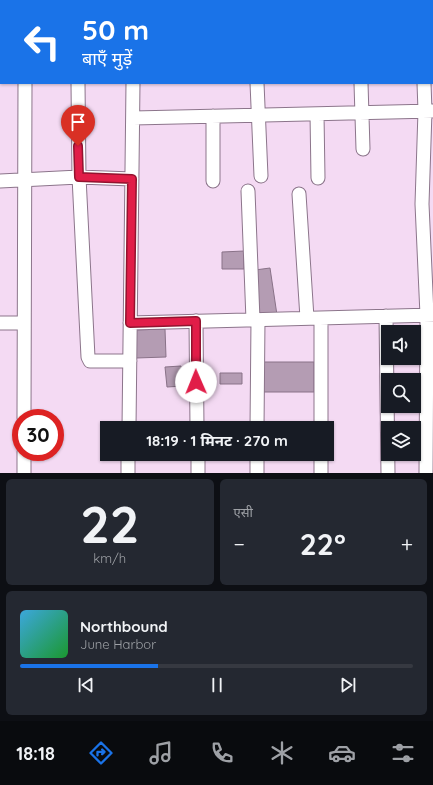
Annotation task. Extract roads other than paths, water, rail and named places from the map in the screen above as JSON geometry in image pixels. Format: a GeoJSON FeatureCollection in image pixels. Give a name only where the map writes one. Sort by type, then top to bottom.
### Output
{"type":"FeatureCollection","features":[{"type":"Feature","properties":{"kind":"street"},"geometry":{"type":"LineString","coordinates":[[24,409],[25,84]]}},
{"type":"Feature","properties":{"kind":"street"},"geometry":{"type":"LineString","coordinates":[[78,84],[79,177],[88,357],[90,361],[130,361]]}},
{"type":"Feature","properties":{"kind":"street"},"geometry":{"type":"LineString","coordinates":[[129,421],[133,84]]}},
{"type":"Feature","properties":{"kind":"street"},"geometry":{"type":"LineString","coordinates":[[257,84],[261,176]]}},
{"type":"Feature","properties":{"kind":"street"},"geometry":{"type":"LineString","coordinates":[[360,84],[363,113],[363,148]]}},
{"type":"Feature","properties":{"kind":"street"},"geometry":{"type":"LineString","coordinates":[[424,84],[429,111],[422,204],[430,315],[426,473]]}},
{"type":"Feature","properties":{"kind":"street"},"geometry":{"type":"LineString","coordinates":[[133,118],[429,111]]}},
{"type":"Feature","properties":{"kind":"street"},"geometry":{"type":"LineString","coordinates":[[316,114],[318,178]]}},
{"type":"Feature","properties":{"kind":"street"},"geometry":{"type":"LineString","coordinates":[[213,116],[213,181]]}},
{"type":"Feature","properties":{"kind":"street"},"geometry":{"type":"LineString","coordinates":[[0,181],[79,177],[132,179]]}},
{"type":"Feature","properties":{"kind":"street"},"geometry":{"type":"LineString","coordinates":[[248,191],[255,320],[257,421]]}},
{"type":"Feature","properties":{"kind":"street"},"geometry":{"type":"LineString","coordinates":[[299,194],[307,318]]}},
{"type":"Feature","properties":{"kind":"street"},"geometry":{"type":"LineString","coordinates":[[130,323],[430,315]]}},
{"type":"Feature","properties":{"kind":"street"},"geometry":{"type":"LineString","coordinates":[[386,316],[388,473]]}},
{"type":"Feature","properties":{"kind":"street"},"geometry":{"type":"LineString","coordinates":[[321,318],[321,421]]}},
{"type":"Feature","properties":{"kind":"street"},"geometry":{"type":"LineString","coordinates":[[196,321],[197,421]]}},
{"type":"Feature","properties":{"kind":"street"},"geometry":{"type":"LineString","coordinates":[[0,322],[24,323]]}},
{"type":"Feature","properties":{"kind":"street"},"geometry":{"type":"LineString","coordinates":[[24,461],[24,473]]}},
{"type":"Feature","properties":{"kind":"street"},"geometry":{"type":"LineString","coordinates":[[128,461],[128,473]]}},
{"type":"Feature","properties":{"kind":"street"},"geometry":{"type":"LineString","coordinates":[[198,461],[198,473]]}},
{"type":"Feature","properties":{"kind":"street"},"geometry":{"type":"LineString","coordinates":[[257,461],[257,473]]}},
{"type":"Feature","properties":{"kind":"street"},"geometry":{"type":"LineString","coordinates":[[321,461],[321,473]]}},
{"type":"Feature","properties":{"kind":"street"},"geometry":{"type":"LineString","coordinates":[[420,473],[433,473]]}}]}
